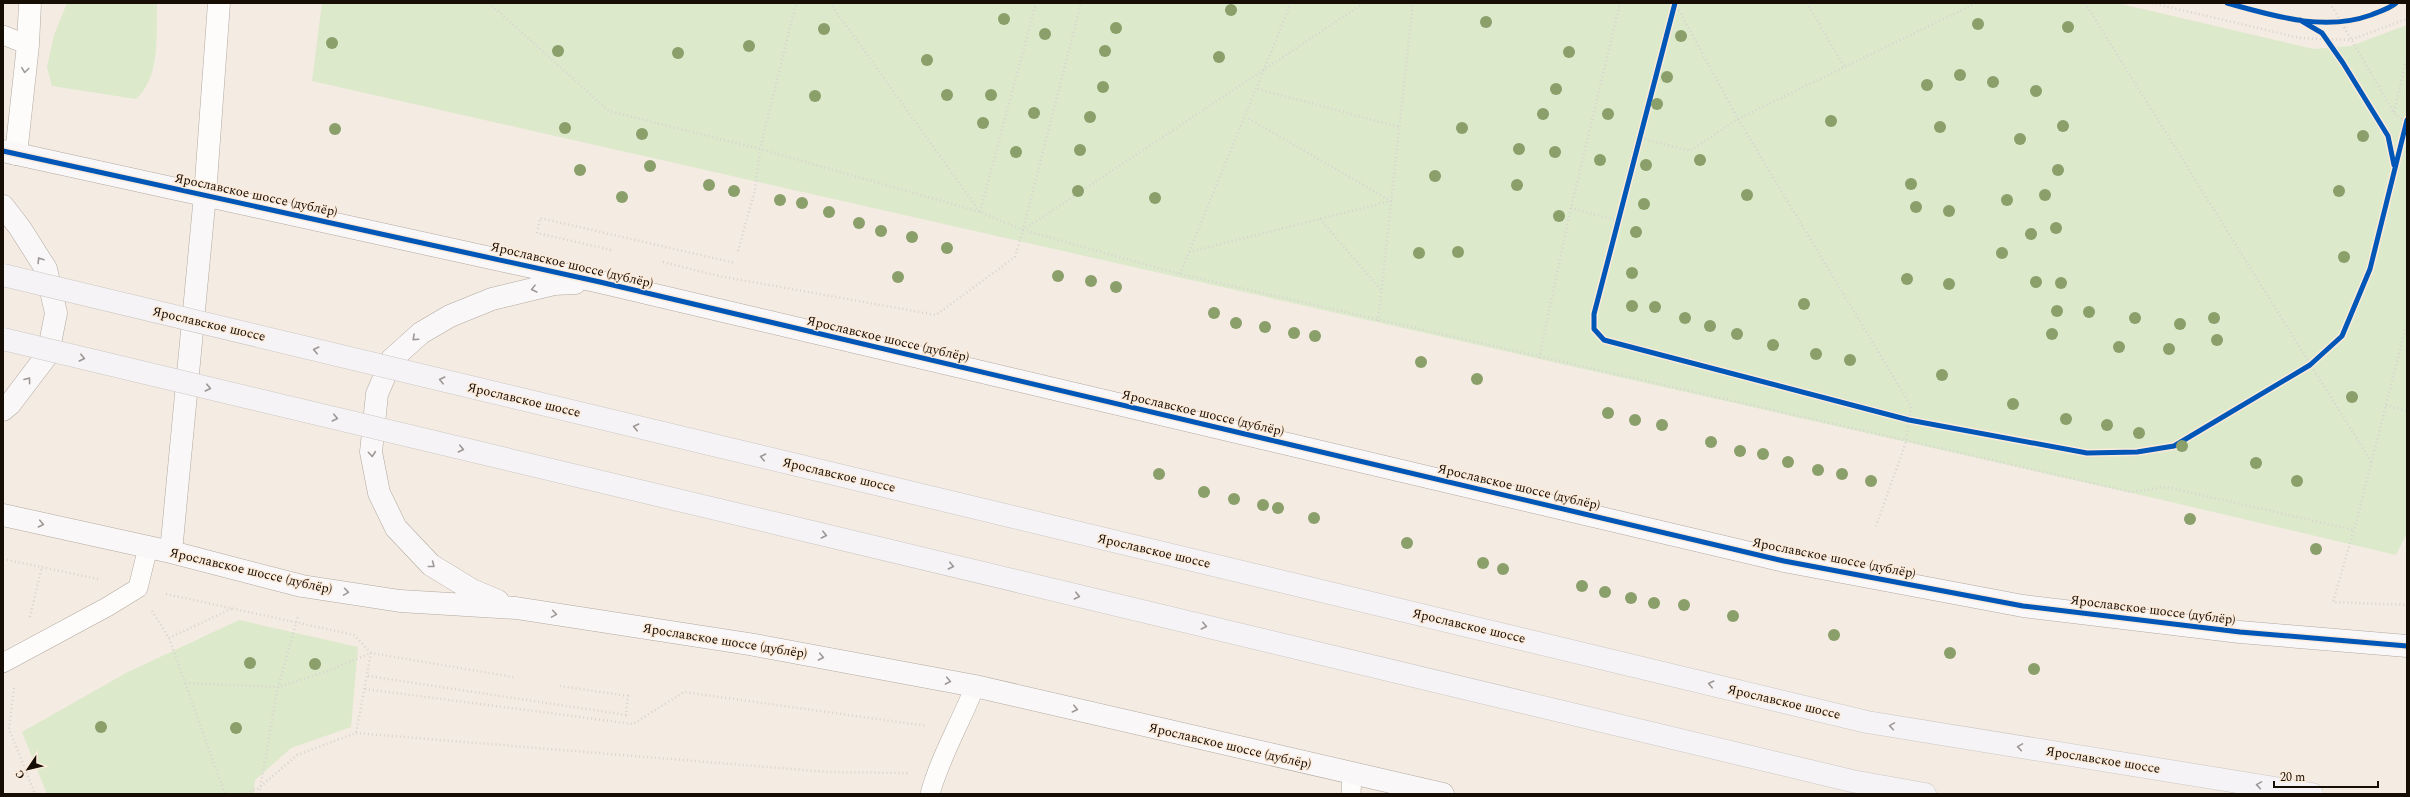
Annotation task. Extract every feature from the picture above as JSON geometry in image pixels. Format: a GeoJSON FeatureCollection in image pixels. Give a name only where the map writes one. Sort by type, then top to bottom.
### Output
{"type":"FeatureCollection","features":[{"type":"Feature","properties":{"kind":"main road","name":"Ярославское шоссе"},"geometry":{"type":"LineString","coordinates":[[3,275],[1867,722],[2312,794]]}},
{"type":"Feature","properties":{"kind":"main road"},"geometry":{"type":"LineString","coordinates":[[3,339],[1852,782],[1925,794]]}},
{"type":"Feature","properties":{"kind":"street"},"geometry":{"type":"LineString","coordinates":[[9,153],[28,45],[30,3]]}},
{"type":"Feature","properties":{"kind":"street"},"geometry":{"type":"LineString","coordinates":[[210,3],[217,29]]}},
{"type":"Feature","properties":{"kind":"street"},"geometry":{"type":"LineString","coordinates":[[171,552],[205,195],[218,3]]}},
{"type":"Feature","properties":{"kind":"street","name":"Ярославское шоссе (дублёр)"},"geometry":{"type":"LineString","coordinates":[[9,153],[600,282],[1784,561],[2023,606],[2240,632],[2407,646]]}},
{"type":"Feature","properties":{"kind":"street"},"geometry":{"type":"LineString","coordinates":[[3,206],[20,228],[46,269],[56,313],[48,354],[10,404],[3,410]]}},
{"type":"Feature","properties":{"kind":"street"},"geometry":{"type":"LineString","coordinates":[[516,608],[472,590],[431,565],[396,528],[379,493],[371,452],[377,394],[392,359],[421,332],[450,316],[492,299],[554,284],[600,282]]}},
{"type":"Feature","properties":{"kind":"street","name":"Ярославское шоссе (дублёр)"},"geometry":{"type":"LineString","coordinates":[[3,515],[171,552],[302,586],[400,601],[516,608],[749,644],[975,686],[1351,784],[1443,794]]}},
{"type":"Feature","properties":{"kind":"street"},"geometry":{"type":"LineString","coordinates":[[1852,782],[1885,794]]}},
{"type":"Feature","properties":{"kind":"lane"},"geometry":{"type":"LineString","coordinates":[[3,35],[28,45]]}},
{"type":"Feature","properties":{"kind":"lane"},"geometry":{"type":"LineString","coordinates":[[3,663],[107,607],[138,588],[148,547]]}},
{"type":"Feature","properties":{"kind":"lane"},"geometry":{"type":"LineString","coordinates":[[930,794],[936,773],[957,730],[975,686]]}},
{"type":"Feature","properties":{"kind":"path"},"geometry":{"type":"LineString","coordinates":[[489,3],[609,111],[760,149],[980,212],[1023,230],[1180,274],[1906,442],[2132,492],[2166,487],[2354,530]]}},
{"type":"Feature","properties":{"kind":"path"},"geometry":{"type":"LineString","coordinates":[[738,251],[754,190],[760,149],[796,3]]}},
{"type":"Feature","properties":{"kind":"path"},"geometry":{"type":"LineString","coordinates":[[830,3],[980,212]]}},
{"type":"Feature","properties":{"kind":"path"},"geometry":{"type":"LineString","coordinates":[[980,212],[1036,3]]}},
{"type":"Feature","properties":{"kind":"path"},"geometry":{"type":"LineString","coordinates":[[663,262],[719,276],[936,315],[1015,256],[1081,3]]}},
{"type":"Feature","properties":{"kind":"path"},"geometry":{"type":"LineString","coordinates":[[1180,274],[1266,70],[1291,3]]}},
{"type":"Feature","properties":{"kind":"path"},"geometry":{"type":"LineString","coordinates":[[1023,230],[1266,70],[1364,3]]}},
{"type":"Feature","properties":{"kind":"path"},"geometry":{"type":"LineString","coordinates":[[1378,321],[1413,3]]}},
{"type":"Feature","properties":{"kind":"path"},"geometry":{"type":"LineString","coordinates":[[1539,358],[1571,208],[1620,3]]}},
{"type":"Feature","properties":{"kind":"path"},"geometry":{"type":"LineString","coordinates":[[1673,10],[1675,3]]}},
{"type":"Feature","properties":{"kind":"path"},"geometry":{"type":"LineString","coordinates":[[1675,3],[1738,119],[1911,406],[1906,442],[1876,526]]}},
{"type":"Feature","properties":{"kind":"path"},"geometry":{"type":"LineString","coordinates":[[1807,3],[1844,66]]}},
{"type":"Feature","properties":{"kind":"path"},"geometry":{"type":"LineString","coordinates":[[1641,138],[1690,151],[1738,119],[1844,66],[1976,3]]}},
{"type":"Feature","properties":{"kind":"path"},"geometry":{"type":"LineString","coordinates":[[2085,3],[2372,463]]}},
{"type":"Feature","properties":{"kind":"path"},"geometry":{"type":"LineString","coordinates":[[2152,3],[2300,38],[2350,40],[2407,19]]}},
{"type":"Feature","properties":{"kind":"path"},"geometry":{"type":"LineString","coordinates":[[2330,3],[2338,23],[2350,40],[2394,113],[2407,122],[2405,130]]}},
{"type":"Feature","properties":{"kind":"path"},"geometry":{"type":"LineString","coordinates":[[2338,23],[2347,21]]}},
{"type":"Feature","properties":{"kind":"path"},"geometry":{"type":"LineString","coordinates":[[2322,33],[2330,45]]}},
{"type":"Feature","properties":{"kind":"path"},"geometry":{"type":"LineString","coordinates":[[2394,113],[2407,56]]}},
{"type":"Feature","properties":{"kind":"path"},"geometry":{"type":"LineString","coordinates":[[1258,89],[1399,127]]}},
{"type":"Feature","properties":{"kind":"path"},"geometry":{"type":"LineString","coordinates":[[1246,117],[1391,201]]}},
{"type":"Feature","properties":{"kind":"path"},"geometry":{"type":"LineString","coordinates":[[1639,145],[1643,130]]}},
{"type":"Feature","properties":{"kind":"path"},"geometry":{"type":"LineString","coordinates":[[1189,252],[1391,201]]}},
{"type":"Feature","properties":{"kind":"path"},"geometry":{"type":"LineString","coordinates":[[1571,208],[1618,221]]}},
{"type":"Feature","properties":{"kind":"path"},"geometry":{"type":"LineString","coordinates":[[1616,228],[1620,214]]}},
{"type":"Feature","properties":{"kind":"path"},"geometry":{"type":"LineString","coordinates":[[612,250],[537,233],[540,218],[735,263]]}},
{"type":"Feature","properties":{"kind":"path"},"geometry":{"type":"LineString","coordinates":[[1320,219],[1381,290]]}},
{"type":"Feature","properties":{"kind":"path"},"geometry":{"type":"LineString","coordinates":[[2407,322],[2372,463],[2333,602],[2407,606]]}},
{"type":"Feature","properties":{"kind":"path"},"geometry":{"type":"LineString","coordinates":[[2304,370],[2316,361]]}},
{"type":"Feature","properties":{"kind":"path"},"geometry":{"type":"LineString","coordinates":[[2386,405],[2407,410]]}},
{"type":"Feature","properties":{"kind":"path"},"geometry":{"type":"LineString","coordinates":[[1901,418],[1917,421]]}},
{"type":"Feature","properties":{"kind":"path"},"geometry":{"type":"LineString","coordinates":[[3,558],[297,621],[354,635],[371,653]]}},
{"type":"Feature","properties":{"kind":"path"},"geometry":{"type":"LineString","coordinates":[[259,794],[278,687],[297,621],[302,586]]}},
{"type":"Feature","properties":{"kind":"path"},"geometry":{"type":"LineString","coordinates":[[138,588],[169,638],[225,794]]}},
{"type":"Feature","properties":{"kind":"path"},"geometry":{"type":"LineString","coordinates":[[169,638],[233,608]]}},
{"type":"Feature","properties":{"kind":"path"},"geometry":{"type":"LineString","coordinates":[[356,733],[368,676],[371,653]]}},
{"type":"Feature","properties":{"kind":"path"},"geometry":{"type":"LineString","coordinates":[[184,683],[278,687],[325,672],[371,653],[513,677]]}},
{"type":"Feature","properties":{"kind":"path"},"geometry":{"type":"LineString","coordinates":[[368,676],[626,715],[628,696],[560,686]]}},
{"type":"Feature","properties":{"kind":"path"},"geometry":{"type":"LineString","coordinates":[[365,689],[633,724],[684,692],[957,730]]}},
{"type":"Feature","properties":{"kind":"path"},"geometry":{"type":"LineString","coordinates":[[242,794],[259,788],[297,755],[356,733],[828,772],[936,773]]}},
{"type":"Feature","properties":{"kind":"green space"},"geometry":{"type":"Polygon","coordinates":[[[67,3],[157,3],[156,54],[150,79],[144,90],[136,99],[52,86],[47,67],[54,35],[67,3]]]}},
{"type":"Feature","properties":{"kind":"green space"},"geometry":{"type":"Polygon","coordinates":[[[322,3],[2117,3],[2314,49],[2351,46],[2407,25],[2407,533],[2396,555],[2154,498],[312,81],[322,3]]]}},
{"type":"Feature","properties":{"kind":"green space"},"geometry":{"type":"Polygon","coordinates":[[[239,620],[358,647],[351,727],[291,748],[255,780],[254,794],[47,794],[22,732],[126,673],[239,620]]]}},
{"type":"Feature","properties":{"kind":"cycle path"},"geometry":{"type":"LineString","coordinates":[[1675,3],[1594,314],[1594,329],[1604,340],[1909,420],[2087,453],[2137,452],[2174,446],[2310,365],[2342,336],[2370,269],[2407,120]]}},
{"type":"Feature","properties":{"kind":"cycle path"},"geometry":{"type":"LineString","coordinates":[[2227,3],[2281,17],[2317,22],[2353,20],[2371,15],[2396,3]]}},
{"type":"Feature","properties":{"kind":"cycle path"},"geometry":{"type":"LineString","coordinates":[[2300,20],[2322,33],[2343,63],[2388,136],[2394,165]]}},
{"type":"Feature","properties":{"kind":"cycle path"},"geometry":{"type":"LineString","coordinates":[[3,151],[600,282],[1784,561],[2023,606],[2240,632],[2407,646]]}}]}
